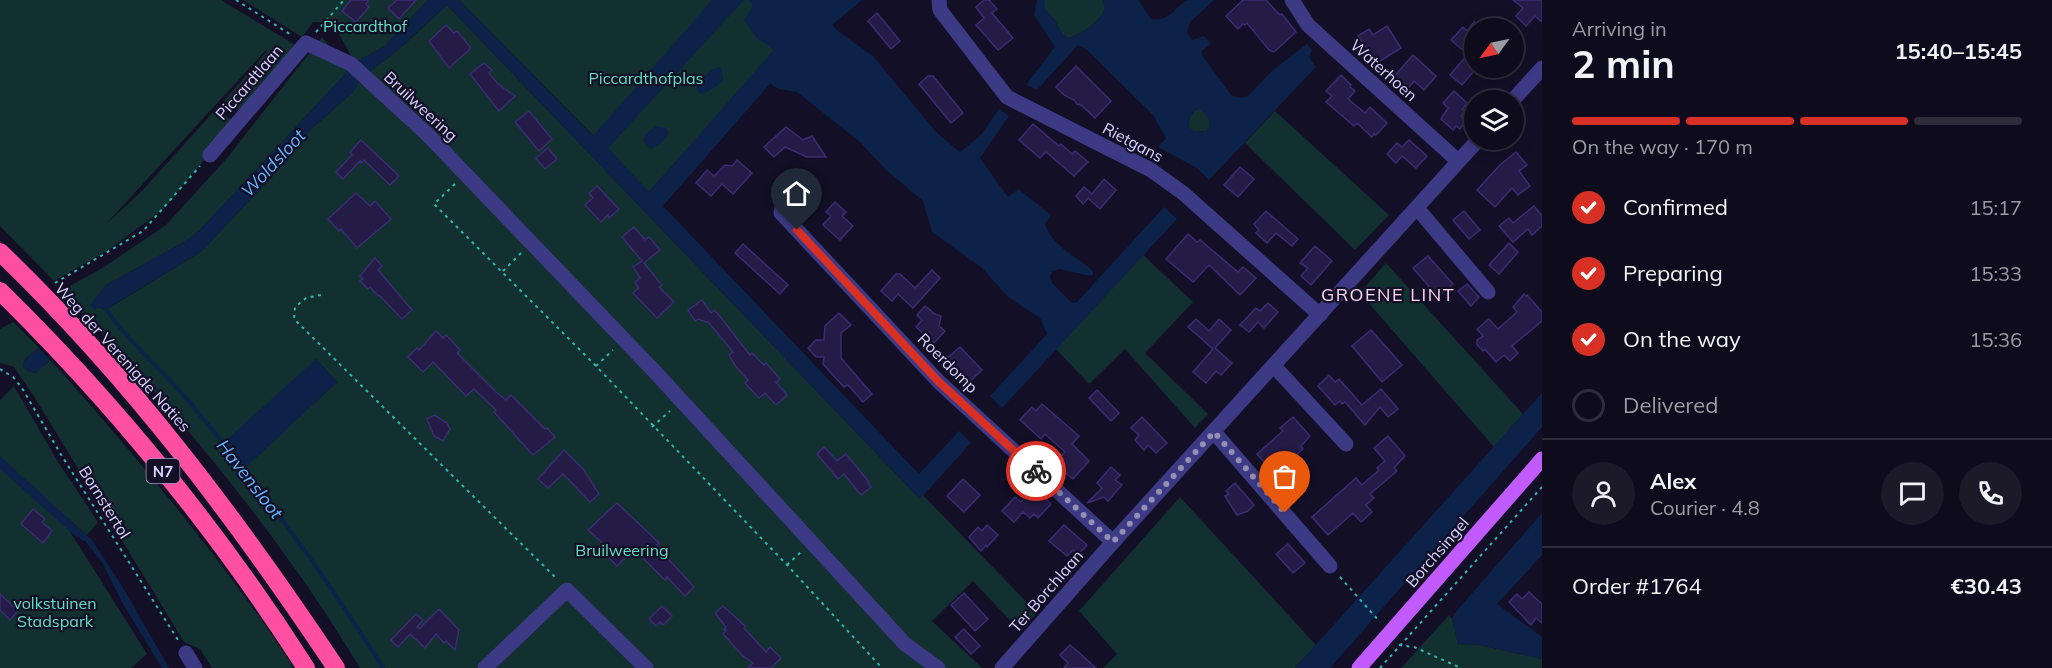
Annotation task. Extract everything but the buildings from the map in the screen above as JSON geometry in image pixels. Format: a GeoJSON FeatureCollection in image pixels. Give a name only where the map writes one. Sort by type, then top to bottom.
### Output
{"type":"FeatureCollection","features":[{"type":"Feature","properties":{"kind":"highway","name":"Weg der Verenigde Naties"},"geometry":{"type":"LineString","coordinates":[[0,252],[77,331],[181,451],[273,574],[336,668]]}},
{"type":"Feature","properties":{"kind":"highway","name":"N7"},"geometry":{"type":"LineString","coordinates":[[0,291],[59,352],[170,479],[234,564],[306,668]]}},
{"type":"Feature","properties":{"kind":"main road","name":"Borchsingel"},"geometry":{"type":"LineString","coordinates":[[1359,668],[1540,466]]}},
{"type":"Feature","properties":{"kind":"street","name":"Rietgans"},"geometry":{"type":"LineString","coordinates":[[939,0],[940,10],[1008,97],[1151,170],[1183,193],[1320,315]]}},
{"type":"Feature","properties":{"kind":"street","name":"Waterhoen"},"geometry":{"type":"LineString","coordinates":[[1292,0],[1308,25],[1458,161]]}},
{"type":"Feature","properties":{"kind":"street","name":"Piccardtlaan"},"geometry":{"type":"LineString","coordinates":[[210,155],[306,43],[351,64]]}},
{"type":"Feature","properties":{"kind":"street","name":"Bruilweering"},"geometry":{"type":"LineString","coordinates":[[351,64],[428,135],[532,243],[906,644],[938,668]]}},
{"type":"Feature","properties":{"kind":"street"},"geometry":{"type":"LineString","coordinates":[[1522,90],[1542,68]]}},
{"type":"Feature","properties":{"kind":"street","name":"Ter Borchlaan"},"geometry":{"type":"LineString","coordinates":[[1002,668],[1113,542],[1468,150]]}},
{"type":"Feature","properties":{"kind":"street","name":"Roerdomp"},"geometry":{"type":"LineString","coordinates":[[784,195],[781,213],[939,382],[1113,542]]}},
{"type":"Feature","properties":{"kind":"street"},"geometry":{"type":"LineString","coordinates":[[1417,208],[1488,292]]}},
{"type":"Feature","properties":{"kind":"street"},"geometry":{"type":"LineString","coordinates":[[1274,366],[1346,444]]}},
{"type":"Feature","properties":{"kind":"street"},"geometry":{"type":"LineString","coordinates":[[1214,432],[1330,566]]}},
{"type":"Feature","properties":{"kind":"street"},"geometry":{"type":"LineString","coordinates":[[485,668],[567,590],[646,668]]}},
{"type":"Feature","properties":{"kind":"street"},"geometry":{"type":"LineString","coordinates":[[186,653],[195,668]]}},
{"type":"Feature","properties":{"kind":"path"},"geometry":{"type":"LineString","coordinates":[[236,0],[306,43],[344,0]]}},
{"type":"Feature","properties":{"kind":"path"},"geometry":{"type":"LineString","coordinates":[[55,283],[143,231],[210,155]]}},
{"type":"Feature","properties":{"kind":"path"},"geometry":{"type":"LineString","coordinates":[[465,174],[434,204],[596,366],[652,427],[787,565],[882,668]]}},
{"type":"Feature","properties":{"kind":"path"},"geometry":{"type":"LineString","coordinates":[[503,271],[532,243]]}},
{"type":"Feature","properties":{"kind":"path"},"geometry":{"type":"LineString","coordinates":[[321,296],[306,298],[295,307],[294,319],[567,590]]}},
{"type":"Feature","properties":{"kind":"path"},"geometry":{"type":"LineString","coordinates":[[596,366],[624,340]]}},
{"type":"Feature","properties":{"kind":"path","name":"Bornstertol"},"geometry":{"type":"LineString","coordinates":[[0,369],[13,377],[22,388],[60,453],[186,653]]}},
{"type":"Feature","properties":{"kind":"path"},"geometry":{"type":"LineString","coordinates":[[652,427],[681,401]]}},
{"type":"Feature","properties":{"kind":"path","name":"Borchsingel"},"geometry":{"type":"LineString","coordinates":[[1380,668],[1542,487]]}},
{"type":"Feature","properties":{"kind":"path"},"geometry":{"type":"LineString","coordinates":[[787,565],[812,542]]}},
{"type":"Feature","properties":{"kind":"path"},"geometry":{"type":"LineString","coordinates":[[1330,566],[1378,620]]}},
{"type":"Feature","properties":{"kind":"path"},"geometry":{"type":"LineString","coordinates":[[1400,645],[1414,647],[1461,668]]}},
{"type":"Feature","properties":{"kind":"green space"},"geometry":{"type":"Polygon","coordinates":[[[0,0],[221,0],[297,46],[243,112],[224,101],[266,50],[106,224],[141,192],[216,109],[235,122],[165,208],[107,251],[54,281],[0,226],[0,0]]]}},
{"type":"Feature","properties":{"kind":"green space","name":"Piccardthof"},"geometry":{"type":"Polygon","coordinates":[[[243,0],[428,0],[386,45],[355,63],[333,23],[313,22],[302,37],[243,0]]]}},
{"type":"Feature","properties":{"kind":"green space","name":"Piccardthofplas"},"geometry":{"type":"Polygon","coordinates":[[[459,0],[832,0],[775,50],[649,192],[459,0]]]}},
{"type":"Feature","properties":{"kind":"green space"},"geometry":{"type":"Polygon","coordinates":[[[1045,0],[1102,0],[1105,7],[1096,22],[1069,38],[1062,34],[1055,20],[1045,9],[1045,0]]]}},
{"type":"Feature","properties":{"kind":"green space","name":"Bruilweering"},"geometry":{"type":"Polygon","coordinates":[[[447,5],[919,498],[923,495],[1037,613],[1020,631],[973,581],[932,621],[982,668],[360,668],[294,567],[221,471],[143,379],[61,291],[104,267],[166,225],[227,158],[322,37],[349,70],[199,231],[186,241],[106,285],[93,302],[106,310],[202,251],[272,176],[309,131],[353,92],[366,75],[447,5]],[[316,359],[243,469],[337,382],[316,359]]]}},
{"type":"Feature","properties":{"kind":"green space"},"geometry":{"type":"Polygon","coordinates":[[[1200,109],[1208,117],[1210,126],[1207,131],[1194,132],[1188,127],[1190,117],[1195,110],[1200,109]]]}},
{"type":"Feature","properties":{"kind":"green space"},"geometry":{"type":"Polygon","coordinates":[[[1275,111],[1389,215],[1355,250],[1245,143],[1275,111]]]}},
{"type":"Feature","properties":{"kind":"green space"},"geometry":{"type":"Polygon","coordinates":[[[1143,255],[1193,302],[1145,353],[1208,414],[1195,428],[1125,349],[1089,384],[1056,349],[1143,255]]]}},
{"type":"Feature","properties":{"kind":"green space"},"geometry":{"type":"Polygon","coordinates":[[[1386,263],[1523,414],[1494,447],[1360,293],[1386,263]]]}},
{"type":"Feature","properties":{"kind":"green space"},"geometry":{"type":"Polygon","coordinates":[[[13,322],[39,348],[24,360],[23,367],[35,373],[50,360],[59,369],[182,514],[240,590],[294,668],[212,668],[200,649],[184,642],[35,398],[14,367],[0,363],[0,329],[13,322]]]}},
{"type":"Feature","properties":{"kind":"green space","name":"volkstuinen Stadspark"},"geometry":{"type":"Polygon","coordinates":[[[14,386],[58,462],[98,522],[87,535],[54,506],[147,654],[131,668],[0,668],[0,400],[14,386]]]}},
{"type":"Feature","properties":{"kind":"green space"},"geometry":{"type":"Polygon","coordinates":[[[1180,497],[1316,645],[1295,668],[1103,668],[1117,654],[1079,611],[1180,497]]]}},
{"type":"Feature","properties":{"kind":"green space"},"geometry":{"type":"Polygon","coordinates":[[[1449,615],[1458,644],[1480,645],[1542,659],[1542,668],[1401,668],[1449,615]]]}},
{"type":"Feature","properties":{"kind":"water"},"geometry":{"type":"Polygon","coordinates":[[[428,0],[459,0],[593,136],[712,0],[744,0],[608,148],[649,192],[774,50],[756,37],[744,20],[753,5],[748,0],[862,0],[832,25],[873,56],[936,132],[960,152],[981,135],[999,109],[1009,116],[980,158],[1008,197],[1018,189],[1051,215],[1045,224],[1053,239],[1093,271],[1093,275],[1090,276],[1060,269],[1052,271],[1050,277],[1052,283],[1072,303],[1077,302],[1164,207],[1177,219],[1002,408],[990,396],[1047,334],[1040,318],[1008,297],[982,268],[932,232],[923,201],[886,170],[860,142],[797,92],[779,89],[770,84],[663,206],[919,474],[959,431],[971,443],[920,499],[447,5],[394,53],[366,74],[355,63],[386,45],[428,0]]]}},
{"type":"Feature","properties":{"kind":"water"},"geometry":{"type":"Polygon","coordinates":[[[1037,0],[1045,0],[1045,9],[1055,20],[1062,34],[1069,38],[1096,22],[1105,7],[1102,0],[1138,0],[1151,19],[1158,19],[1168,16],[1189,0],[1214,0],[1190,22],[1187,32],[1192,40],[1204,36],[1211,44],[1202,51],[1202,55],[1231,95],[1240,98],[1247,97],[1273,70],[1307,44],[1312,50],[1309,57],[1316,67],[1209,180],[1197,168],[1158,147],[1166,138],[1153,115],[1086,49],[1078,45],[1037,90],[1026,85],[1055,47],[1034,15],[1037,0]],[[1200,109],[1195,110],[1190,117],[1188,127],[1194,132],[1207,131],[1210,126],[1208,117],[1200,109]]]}},
{"type":"Feature","properties":{"kind":"water"},"geometry":{"type":"Polygon","coordinates":[[[721,67],[723,79],[717,86],[703,94],[698,92],[696,88],[703,78],[713,69],[721,67]]]}},
{"type":"Feature","properties":{"kind":"water","name":"Woldsloot"},"geometry":{"type":"Polygon","coordinates":[[[349,70],[360,81],[353,92],[309,131],[272,176],[202,251],[105,310],[98,307],[95,310],[90,305],[106,285],[186,241],[199,231],[349,70]]]}},
{"type":"Feature","properties":{"kind":"water"},"geometry":{"type":"Polygon","coordinates":[[[656,126],[666,128],[669,134],[659,145],[650,149],[643,140],[647,133],[656,126]]]}},
{"type":"Feature","properties":{"kind":"water"},"geometry":{"type":"Polygon","coordinates":[[[39,348],[50,360],[35,373],[28,371],[23,367],[24,361],[39,348]]]}},
{"type":"Feature","properties":{"kind":"water"},"geometry":{"type":"Polygon","coordinates":[[[316,359],[337,382],[243,470],[223,443],[316,359]]]}},
{"type":"Feature","properties":{"kind":"water"},"geometry":{"type":"Polygon","coordinates":[[[1542,393],[1542,427],[1330,668],[1295,668],[1542,393]]]}},
{"type":"Feature","properties":{"kind":"water"},"geometry":{"type":"Polygon","coordinates":[[[0,456],[92,540],[122,586],[169,668],[162,668],[123,604],[102,562],[86,542],[74,535],[0,469],[0,456]]]}},
{"type":"Feature","properties":{"kind":"water"},"geometry":{"type":"Polygon","coordinates":[[[1542,513],[1542,555],[1497,604],[1542,637],[1542,659],[1480,645],[1458,644],[1452,619],[1454,614],[1542,513]]]}},
{"type":"Feature","properties":{"kind":"waterway","name":"Havensloot"},"geometry":{"type":"LineString","coordinates":[[104,306],[135,345],[192,405],[243,468],[316,566],[383,668]]}},
{"type":"Feature","properties":{"kind":"way so far"},"geometry":{"type":"LineString","coordinates":[[1036,471],[1113,542],[1214,432],[1285,513]]}},
{"type":"Feature","properties":{"kind":"district","name":"GROENE LINT"},"geometry":{"type":"Point","coordinates":[1388,294]}},
{"type":"Feature","properties":{"kind":"route"},"geometry":{"type":"LineString","coordinates":[[797,230],[939,382],[1036,471]]}}]}
